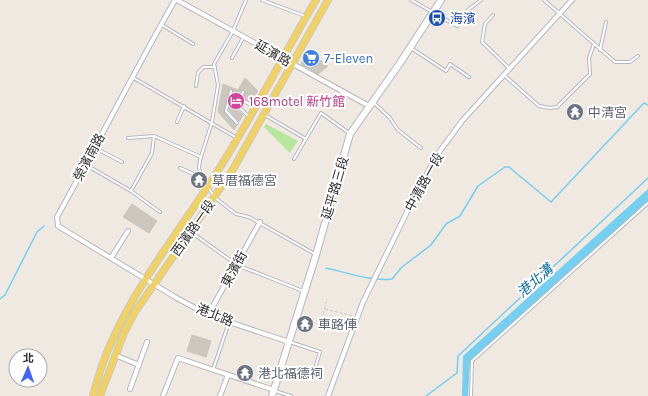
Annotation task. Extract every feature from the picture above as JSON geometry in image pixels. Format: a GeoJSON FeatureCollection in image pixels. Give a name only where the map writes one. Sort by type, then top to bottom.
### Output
{"type":"FeatureCollection","features":[{"type":"Feature","properties":{"kind":"main road","name":"西濱路一段"},"geometry":{"type":"LineString","coordinates":[[93,396],[110,342],[125,312],[145,279],[238,139],[316,0]]}},
{"type":"Feature","properties":{"kind":"main road","name":"西濱路一段"},"geometry":{"type":"LineString","coordinates":[[100,396],[114,355],[135,312],[232,171],[265,115],[328,0]]}},
{"type":"Feature","properties":{"kind":"street","name":"榮濱南路"},"geometry":{"type":"LineString","coordinates":[[145,279],[58,226],[56,217],[86,165],[131,76],[176,0]]}},
{"type":"Feature","properties":{"kind":"street","name":"延濱路"},"geometry":{"type":"LineString","coordinates":[[176,0],[292,64],[371,104]]}},
{"type":"Feature","properties":{"kind":"street","name":"延平路三段"},"geometry":{"type":"LineString","coordinates":[[273,393],[316,255],[350,134],[441,0]]}},
{"type":"Feature","properties":{"kind":"street","name":"中清路一段"},"geometry":{"type":"LineString","coordinates":[[328,396],[357,317],[376,275],[406,214],[438,155],[462,121],[572,0]]}},
{"type":"Feature","properties":{"kind":"street","name":"東濱街"},"geometry":{"type":"LineString","coordinates":[[208,315],[260,222]]}},
{"type":"Feature","properties":{"kind":"street"},"geometry":{"type":"LineString","coordinates":[[111,258],[128,230]]}},
{"type":"Feature","properties":{"kind":"street","name":"港北路"},"geometry":{"type":"LineString","coordinates":[[145,279],[208,315],[289,342]]}},
{"type":"Feature","properties":{"kind":"street"},"geometry":{"type":"LineString","coordinates":[[130,389],[147,342]]}},
{"type":"Feature","properties":{"kind":"street"},"geometry":{"type":"LineString","coordinates":[[114,355],[139,365]]}},
{"type":"Feature","properties":{"kind":"street"},"geometry":{"type":"LineString","coordinates":[[163,396],[178,358],[228,374],[273,393]]}},
{"type":"Feature","properties":{"kind":"street"},"geometry":{"type":"LineString","coordinates":[[220,396],[228,374]]}},
{"type":"Feature","properties":{"kind":"lane"},"geometry":{"type":"LineString","coordinates":[[246,0],[233,31],[214,64],[218,85],[212,122],[199,168],[202,178],[214,197],[236,214],[249,217],[260,222],[316,255]]}},
{"type":"Feature","properties":{"kind":"lane"},"geometry":{"type":"LineString","coordinates":[[262,0],[306,17]]}},
{"type":"Feature","properties":{"kind":"lane"},"geometry":{"type":"LineString","coordinates":[[411,0],[456,26],[464,13],[481,0]]}},
{"type":"Feature","properties":{"kind":"lane"},"geometry":{"type":"LineString","coordinates":[[544,0],[615,62],[630,62],[638,56]]}},
{"type":"Feature","properties":{"kind":"lane"},"geometry":{"type":"LineString","coordinates":[[493,14],[485,24],[482,42],[510,68]]}},
{"type":"Feature","properties":{"kind":"lane"},"geometry":{"type":"LineString","coordinates":[[600,50],[606,22]]}},
{"type":"Feature","properties":{"kind":"lane"},"geometry":{"type":"LineString","coordinates":[[161,25],[193,44]]}},
{"type":"Feature","properties":{"kind":"lane"},"geometry":{"type":"LineString","coordinates":[[232,58],[244,37]]}},
{"type":"Feature","properties":{"kind":"lane"},"geometry":{"type":"LineString","coordinates":[[504,75],[539,106],[550,108],[558,107],[590,74],[589,58],[594,44]]}},
{"type":"Feature","properties":{"kind":"lane"},"geometry":{"type":"LineString","coordinates":[[410,47],[446,71],[450,64],[469,77]]}},
{"type":"Feature","properties":{"kind":"lane"},"geometry":{"type":"LineString","coordinates":[[196,86],[198,73],[203,67],[215,67]]}},
{"type":"Feature","properties":{"kind":"lane"},"geometry":{"type":"LineString","coordinates":[[131,76],[212,122],[238,139]]}},
{"type":"Feature","properties":{"kind":"lane"},"geometry":{"type":"LineString","coordinates":[[231,92],[226,111],[237,123]]}},
{"type":"Feature","properties":{"kind":"lane"},"geometry":{"type":"LineString","coordinates":[[237,105],[243,92]]}},
{"type":"Feature","properties":{"kind":"lane"},"geometry":{"type":"LineString","coordinates":[[240,99],[256,108]]}},
{"type":"Feature","properties":{"kind":"lane"},"geometry":{"type":"LineString","coordinates":[[229,100],[237,105],[250,118]]}},
{"type":"Feature","properties":{"kind":"lane"},"geometry":{"type":"LineString","coordinates":[[371,104],[390,118],[398,130],[421,148]]}},
{"type":"Feature","properties":{"kind":"lane"},"geometry":{"type":"LineString","coordinates":[[177,122],[184,106]]}},
{"type":"Feature","properties":{"kind":"lane"},"geometry":{"type":"LineString","coordinates":[[294,159],[321,113],[350,134]]}},
{"type":"Feature","properties":{"kind":"lane"},"geometry":{"type":"LineString","coordinates":[[265,115],[306,139]]}},
{"type":"Feature","properties":{"kind":"lane"},"geometry":{"type":"LineString","coordinates":[[128,138],[154,136],[201,157]]}},
{"type":"Feature","properties":{"kind":"lane"},"geometry":{"type":"LineString","coordinates":[[131,191],[152,154],[154,136]]}},
{"type":"Feature","properties":{"kind":"lane"},"geometry":{"type":"LineString","coordinates":[[95,148],[122,162]]}},
{"type":"Feature","properties":{"kind":"lane"},"geometry":{"type":"LineString","coordinates":[[86,165],[131,191],[160,212]]}},
{"type":"Feature","properties":{"kind":"lane"},"geometry":{"type":"LineString","coordinates":[[180,168],[202,178]]}},
{"type":"Feature","properties":{"kind":"lane"},"geometry":{"type":"LineString","coordinates":[[471,396],[472,362],[648,203]]}},
{"type":"Feature","properties":{"kind":"lane"},"geometry":{"type":"LineString","coordinates":[[190,231],[237,265],[305,292]]}},
{"type":"Feature","properties":{"kind":"lane"},"geometry":{"type":"LineString","coordinates":[[213,370],[229,321]]}},
{"type":"Feature","properties":{"kind":"lane"},"geometry":{"type":"LineString","coordinates":[[289,342],[320,352],[316,365]]}},
{"type":"Feature","properties":{"kind":"lane"},"geometry":{"type":"LineString","coordinates":[[273,393],[291,396]]}},
{"type":"Feature","properties":{"kind":"path"},"geometry":{"type":"LineString","coordinates":[[322,319],[328,299]]}},
{"type":"Feature","properties":{"kind":"path"},"geometry":{"type":"LineString","coordinates":[[325,309],[357,317]]}},
{"type":"Feature","properties":{"kind":"green space"},"geometry":{"type":"Polygon","coordinates":[[[266,124],[298,141],[290,153],[264,127],[266,124]]]}},
{"type":"Feature","properties":{"kind":"water","name":"港北溝"},"geometry":{"type":"Polygon","coordinates":[[[648,189],[648,201],[470,361],[468,396],[462,396],[463,356],[648,189]]]}},
{"type":"Feature","properties":{"kind":"building","name":"7-Eleven"},"geometry":{"type":"Polygon","coordinates":[[[307,51],[328,66],[318,74],[301,64],[307,51]]]}},
{"type":"Feature","properties":{"kind":"building"},"geometry":{"type":"Polygon","coordinates":[[[245,78],[258,91],[251,102],[243,98],[245,93],[244,90],[241,91],[236,101],[232,99],[233,90],[229,90],[224,111],[237,125],[234,130],[218,112],[223,84],[238,90],[245,78]]]}},
{"type":"Feature","properties":{"kind":"building","name":"中清宮"},"geometry":{"type":"Polygon","coordinates":[[[573,103],[584,113],[577,121],[566,111],[573,103]]]}},
{"type":"Feature","properties":{"kind":"building"},"geometry":{"type":"Polygon","coordinates":[[[230,104],[243,115],[239,122],[229,110],[230,104]]]}},
{"type":"Feature","properties":{"kind":"building"},"geometry":{"type":"Polygon","coordinates":[[[132,204],[157,221],[149,233],[123,217],[132,204]]]}},
{"type":"Feature","properties":{"kind":"building"},"geometry":{"type":"Polygon","coordinates":[[[192,335],[211,341],[206,357],[187,351],[192,335]]]}},
{"type":"Feature","properties":{"kind":"waterway"},"geometry":{"type":"LineString","coordinates":[[326,268],[367,278],[384,280],[392,279],[402,267],[431,245],[446,224],[460,216],[478,186],[505,167],[509,167],[551,202],[642,105],[644,103],[648,105]]}},
{"type":"Feature","properties":{"kind":"waterway"},"geometry":{"type":"LineString","coordinates":[[426,396],[457,373],[458,356],[648,178]]}},
{"type":"Feature","properties":{"kind":"waterway"},"geometry":{"type":"LineString","coordinates":[[0,299],[5,295],[37,232],[44,226]]}},
{"type":"Feature","properties":{"kind":"place","name":"海濱"},"geometry":{"type":"Point","coordinates":[437,18]}},
{"type":"Feature","properties":{"kind":"place","name":"7-Eleven"},"geometry":{"type":"Point","coordinates":[311,58]}},
{"type":"Feature","properties":{"kind":"place","name":"168motel 新竹館"},"geometry":{"type":"Point","coordinates":[236,101]}},
{"type":"Feature","properties":{"kind":"place","name":"中清宮"},"geometry":{"type":"Point","coordinates":[575,112]}},
{"type":"Feature","properties":{"kind":"place","name":"草厝福德宮"},"geometry":{"type":"Point","coordinates":[199,180]}},
{"type":"Feature","properties":{"kind":"place","name":"車路俥"},"geometry":{"type":"Point","coordinates":[305,324]}},
{"type":"Feature","properties":{"kind":"place","name":"港北福德祠"},"geometry":{"type":"Point","coordinates":[245,373]}}]}
